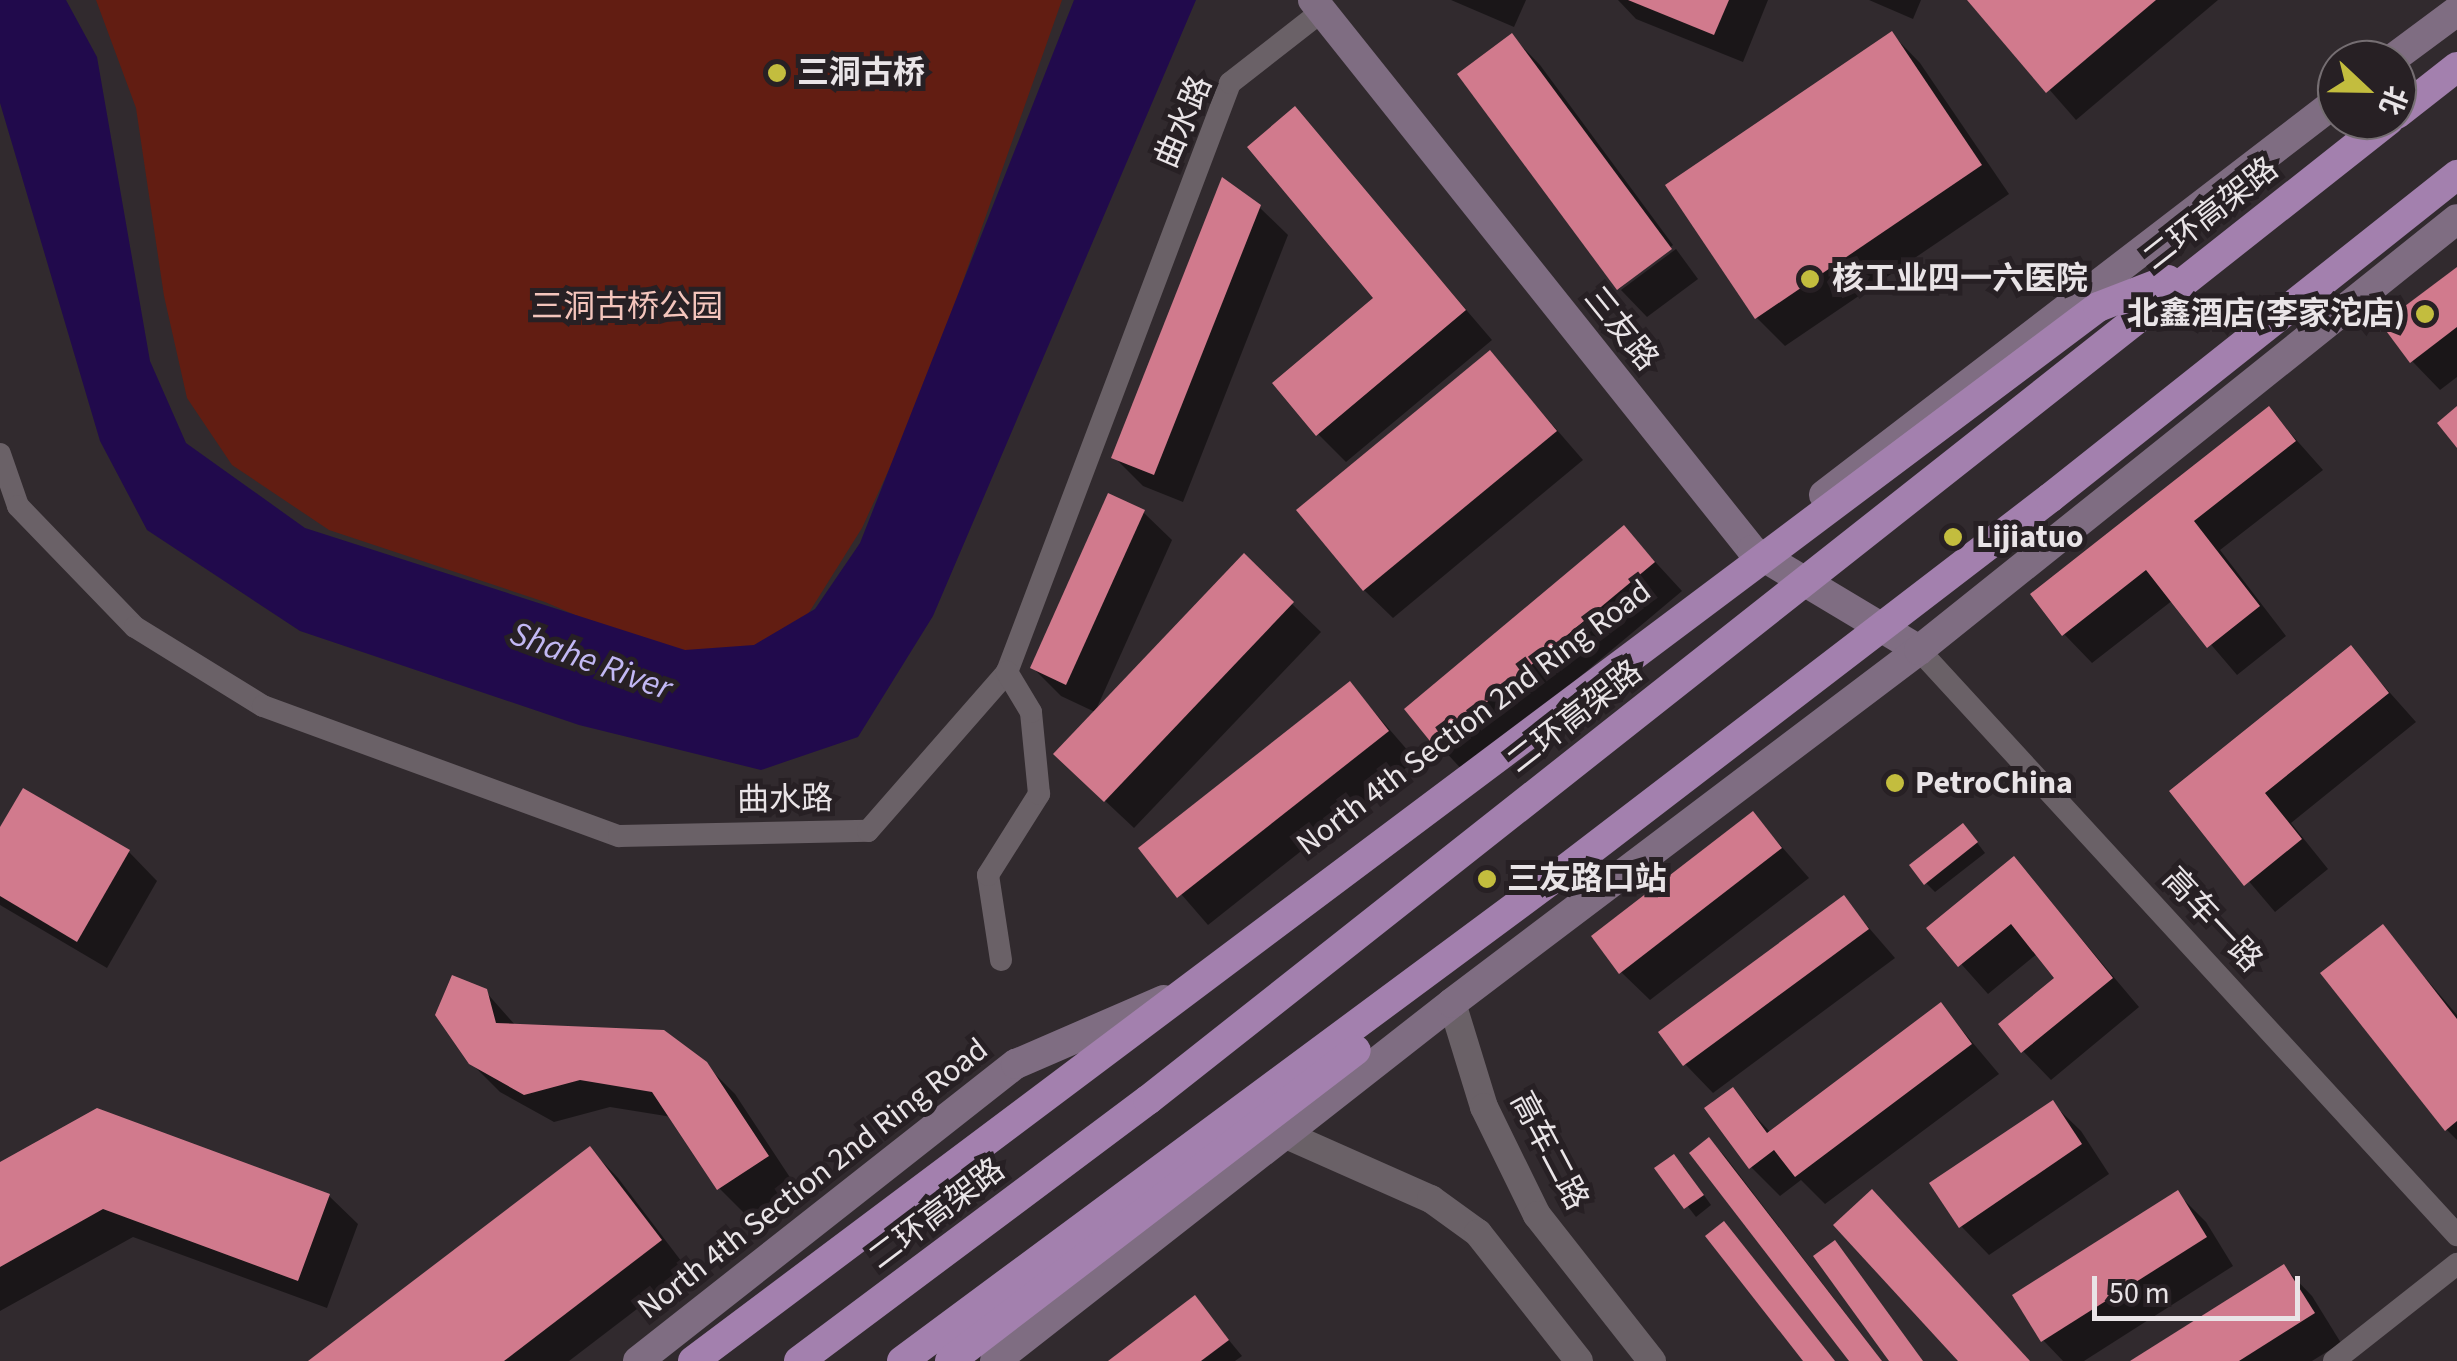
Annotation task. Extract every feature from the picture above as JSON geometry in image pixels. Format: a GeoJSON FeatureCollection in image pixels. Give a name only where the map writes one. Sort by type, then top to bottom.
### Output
{"type":"FeatureCollection","features":[{"type":"Feature","properties":{"kind":"highway"},"geometry":{"type":"LineString","coordinates":[[2417,98],[2457,67]]}},
{"type":"Feature","properties":{"kind":"highway","name":"二环高架路"},"geometry":{"type":"LineString","coordinates":[[799,1361],[1148,1100],[2363,140]]}},
{"type":"Feature","properties":{"kind":"highway"},"geometry":{"type":"LineString","coordinates":[[902,1361],[1554,878],[2050,498],[2457,175]]}},
{"type":"Feature","properties":{"kind":"highway"},"geometry":{"type":"LineString","coordinates":[[703,1353],[2098,307],[2198,268]]}},
{"type":"Feature","properties":{"kind":"highway"},"geometry":{"type":"LineString","coordinates":[[971,1356],[1990,566],[2050,498]]}},
{"type":"Feature","properties":{"kind":"main road","name":"三友路"},"geometry":{"type":"LineString","coordinates":[[1318,6],[1752,550],[1920,650]]}},
{"type":"Feature","properties":{"kind":"main road"},"geometry":{"type":"LineString","coordinates":[[2417,40],[2457,10]]}},
{"type":"Feature","properties":{"kind":"main road","name":"North 4th Section 2nd Ring Road"},"geometry":{"type":"LineString","coordinates":[[638,1361],[1016,1064],[1162,1001],[2317,116]]}},
{"type":"Feature","properties":{"kind":"main road"},"geometry":{"type":"LineString","coordinates":[[971,1356],[1284,1134],[1920,650],[2457,218]]}},
{"type":"Feature","properties":{"kind":"street","name":"曲水路"},"geometry":{"type":"LineString","coordinates":[[0,454],[18,506],[135,627],[263,706],[618,836],[868,831],[1007,672],[1230,83],[1318,6]]}},
{"type":"Feature","properties":{"kind":"street","name":"高车一路"},"geometry":{"type":"LineString","coordinates":[[1920,650],[2457,1235]]}},
{"type":"Feature","properties":{"kind":"street"},"geometry":{"type":"LineString","coordinates":[[1001,960],[988,875],[1039,794],[1031,712],[1007,672]]}},
{"type":"Feature","properties":{"kind":"street","name":"高车二路"},"geometry":{"type":"LineString","coordinates":[[1452,1003],[1484,1107],[1537,1215],[1652,1361]]}},
{"type":"Feature","properties":{"kind":"street"},"geometry":{"type":"LineString","coordinates":[[1284,1134],[1431,1200],[1478,1233],[1579,1361]]}},
{"type":"Feature","properties":{"kind":"street"},"geometry":{"type":"LineString","coordinates":[[2334,1361],[2457,1264]]}},
{"type":"Feature","properties":{"kind":"green space","name":"三洞古桥公园"},"geometry":{"type":"Polygon","coordinates":[[[96,0],[1062,0],[921,400],[862,528],[793,638],[698,668],[545,602],[329,530],[232,465],[187,398],[164,296],[136,108],[96,0]]]}},
{"type":"Feature","properties":{"kind":"water","name":"Shahe River"},"geometry":{"type":"Polygon","coordinates":[[[0,0],[66,0],[97,57],[150,361],[186,443],[305,528],[685,650],[754,645],[815,609],[860,543],[1074,0],[1196,0],[933,616],[858,737],[761,770],[579,725],[300,631],[147,530],[100,441],[0,103],[0,0]]]}},
{"type":"Feature","properties":{"kind":"building"},"geometry":{"type":"Polygon","coordinates":[[[1628,0],[1729,0],[1714,35],[1628,0]]]}},
{"type":"Feature","properties":{"kind":"building"},"geometry":{"type":"Polygon","coordinates":[[[1967,0],[2156,0],[2046,93],[1967,0]]]}},
{"type":"Feature","properties":{"kind":"building"},"geometry":{"type":"Polygon","coordinates":[[[1892,31],[1982,165],[1755,319],[1665,185],[1892,31]]]}},
{"type":"Feature","properties":{"kind":"building"},"geometry":{"type":"Polygon","coordinates":[[[1512,33],[1672,249],[1617,290],[1457,74],[1512,33]]]}},
{"type":"Feature","properties":{"kind":"building"},"geometry":{"type":"Polygon","coordinates":[[[1295,106],[1466,310],[1316,436],[1272,383],[1373,298],[1247,147],[1295,106]]]}},
{"type":"Feature","properties":{"kind":"building"},"geometry":{"type":"Polygon","coordinates":[[[1222,177],[1261,205],[1154,475],[1111,458],[1222,177]]]}},
{"type":"Feature","properties":{"kind":"building"},"geometry":{"type":"Polygon","coordinates":[[[2457,267],[2457,327],[2410,363],[2381,324],[2457,267]]]}},
{"type":"Feature","properties":{"kind":"building"},"geometry":{"type":"Polygon","coordinates":[[[1490,350],[1557,431],[1363,591],[1296,510],[1490,350]]]}},
{"type":"Feature","properties":{"kind":"building"},"geometry":{"type":"Polygon","coordinates":[[[2269,406],[2296,441],[2194,521],[2260,606],[2207,648],[2146,570],[2062,636],[2030,594],[2269,406]]]}},
{"type":"Feature","properties":{"kind":"building"},"geometry":{"type":"Polygon","coordinates":[[[2457,406],[2457,448],[2437,423],[2457,406]]]}},
{"type":"Feature","properties":{"kind":"building"},"geometry":{"type":"Polygon","coordinates":[[[1108,493],[1145,510],[1066,685],[1030,668],[1108,493]]]}},
{"type":"Feature","properties":{"kind":"building"},"geometry":{"type":"Polygon","coordinates":[[[1624,525],[1655,562],[1434,746],[1404,709],[1624,525]]]}},
{"type":"Feature","properties":{"kind":"building"},"geometry":{"type":"Polygon","coordinates":[[[1244,553],[1294,602],[1104,802],[1053,754],[1244,553]]]}},
{"type":"Feature","properties":{"kind":"building"},"geometry":{"type":"Polygon","coordinates":[[[2351,645],[2389,693],[2265,793],[2302,839],[2244,886],[2169,791],[2351,645]]]}},
{"type":"Feature","properties":{"kind":"building"},"geometry":{"type":"Polygon","coordinates":[[[1350,681],[1389,731],[1177,898],[1138,848],[1350,681]]]}},
{"type":"Feature","properties":{"kind":"building"},"geometry":{"type":"Polygon","coordinates":[[[23,788],[130,850],[77,942],[0,896],[0,827],[23,788]]]}},
{"type":"Feature","properties":{"kind":"building"},"geometry":{"type":"Polygon","coordinates":[[[1753,811],[1782,848],[1619,974],[1591,936],[1753,811]]]}},
{"type":"Feature","properties":{"kind":"building"},"geometry":{"type":"Polygon","coordinates":[[[1963,823],[1978,842],[1924,885],[1909,865],[1963,823]]]}},
{"type":"Feature","properties":{"kind":"building"},"geometry":{"type":"Polygon","coordinates":[[[2014,856],[2113,978],[2021,1053],[1998,1024],[2054,978],[2011,924],[1958,967],[1926,928],[2014,856]]]}},
{"type":"Feature","properties":{"kind":"building"},"geometry":{"type":"Polygon","coordinates":[[[1844,895],[1869,929],[1683,1066],[1658,1032],[1844,895]]]}},
{"type":"Feature","properties":{"kind":"building"},"geometry":{"type":"Polygon","coordinates":[[[2383,924],[2457,1019],[2457,1121],[2445,1131],[2320,973],[2383,924]]]}},
{"type":"Feature","properties":{"kind":"building"},"geometry":{"type":"Polygon","coordinates":[[[452,975],[487,989],[496,1023],[664,1030],[707,1062],[769,1156],[717,1190],[652,1092],[580,1080],[524,1095],[469,1064],[435,1015],[452,975]]]}},
{"type":"Feature","properties":{"kind":"building"},"geometry":{"type":"Polygon","coordinates":[[[1941,1002],[1972,1044],[1795,1177],[1774,1150],[1749,1169],[1704,1108],[1733,1087],[1767,1133],[1941,1002]]]}},
{"type":"Feature","properties":{"kind":"building"},"geometry":{"type":"Polygon","coordinates":[[[2053,1100],[2082,1144],[1959,1228],[1929,1183],[2053,1100]]]}},
{"type":"Feature","properties":{"kind":"building"},"geometry":{"type":"Polygon","coordinates":[[[97,1108],[330,1194],[298,1281],[103,1209],[0,1267],[0,1162],[97,1108]]]}},
{"type":"Feature","properties":{"kind":"building"},"geometry":{"type":"Polygon","coordinates":[[[1709,1137],[1882,1361],[1849,1361],[1689,1153],[1709,1137]]]}},
{"type":"Feature","properties":{"kind":"building"},"geometry":{"type":"Polygon","coordinates":[[[590,1146],[662,1240],[504,1361],[308,1361],[590,1146]]]}},
{"type":"Feature","properties":{"kind":"building"},"geometry":{"type":"Polygon","coordinates":[[[1674,1154],[1704,1195],[1684,1209],[1654,1168],[1674,1154]]]}},
{"type":"Feature","properties":{"kind":"building"},"geometry":{"type":"Polygon","coordinates":[[[1872,1189],[2030,1361],[1958,1361],[1833,1225],[1872,1189]]]}},
{"type":"Feature","properties":{"kind":"building"},"geometry":{"type":"Polygon","coordinates":[[[2178,1190],[2207,1237],[2041,1342],[2012,1295],[2178,1190]]]}},
{"type":"Feature","properties":{"kind":"building"},"geometry":{"type":"Polygon","coordinates":[[[1724,1221],[1835,1361],[1803,1361],[1705,1236],[1724,1221]]]}},
{"type":"Feature","properties":{"kind":"building"},"geometry":{"type":"Polygon","coordinates":[[[1835,1240],[1923,1361],[1889,1361],[1813,1256],[1835,1240]]]}},
{"type":"Feature","properties":{"kind":"building"},"geometry":{"type":"Polygon","coordinates":[[[2284,1264],[2315,1313],[2239,1361],[2130,1361],[2284,1264]]]}},
{"type":"Feature","properties":{"kind":"building"},"geometry":{"type":"Polygon","coordinates":[[[1195,1295],[1229,1340],[1201,1361],[1108,1361],[1195,1295]]]}},
{"type":"Feature","properties":{"kind":"place","name":"三洞古桥"},"geometry":{"type":"Point","coordinates":[777,73]}},
{"type":"Feature","properties":{"kind":"place","name":"核工业四一六医院"},"geometry":{"type":"Point","coordinates":[1810,279]}},
{"type":"Feature","properties":{"kind":"place","name":"北鑫酒店(李家沱店)"},"geometry":{"type":"Point","coordinates":[2425,314]}},
{"type":"Feature","properties":{"kind":"place","name":"Lijiatuo"},"geometry":{"type":"Point","coordinates":[1953,537]}},
{"type":"Feature","properties":{"kind":"place","name":"PetroChina"},"geometry":{"type":"Point","coordinates":[1895,783]}},
{"type":"Feature","properties":{"kind":"place","name":"三友路口站"},"geometry":{"type":"Point","coordinates":[1487,879]}}]}
